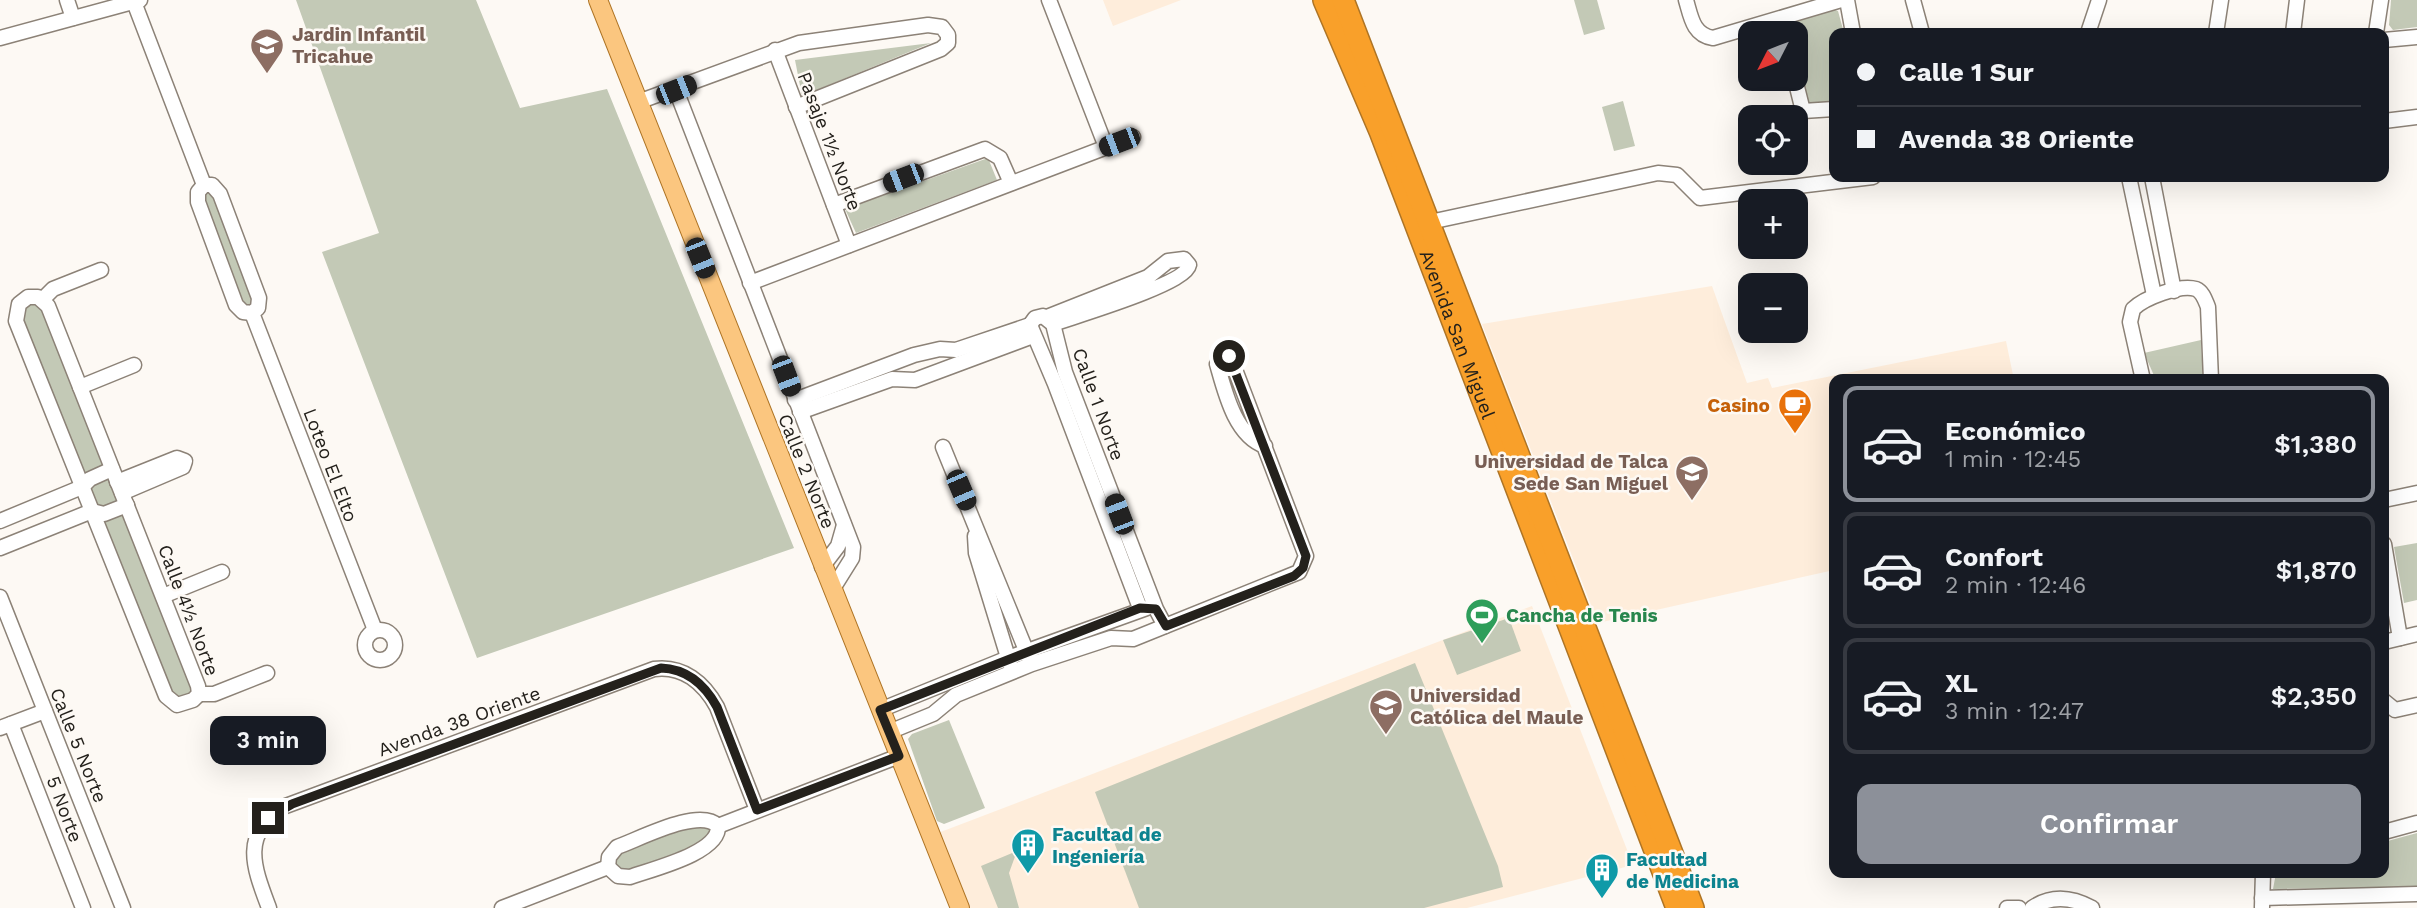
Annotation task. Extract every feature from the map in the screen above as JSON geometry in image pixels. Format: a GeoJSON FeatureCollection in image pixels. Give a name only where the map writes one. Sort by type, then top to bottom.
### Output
{"type":"FeatureCollection","features":[{"type":"Feature","properties":{"kind":"highway","name":"Avenida San Miguel"},"geometry":{"type":"LineString","coordinates":[[1324,0],[1380,131],[1677,908]]}},
{"type":"Feature","properties":{"kind":"highway","name":"Avenida San Miguel"},"geometry":{"type":"LineString","coordinates":[[1343,0],[1693,908]]}},
{"type":"Feature","properties":{"kind":"main road","name":"Calle 2 Norte"},"geometry":{"type":"LineString","coordinates":[[598,0],[960,908]]}},
{"type":"Feature","properties":{"kind":"street"},"geometry":{"type":"LineString","coordinates":[[67,0],[73,19]]}},
{"type":"Feature","properties":{"kind":"street"},"geometry":{"type":"LineString","coordinates":[[1049,0],[1106,147]]}},
{"type":"Feature","properties":{"kind":"street"},"geometry":{"type":"LineString","coordinates":[[1686,0],[1695,28],[1708,37],[1841,0]]}},
{"type":"Feature","properties":{"kind":"street"},"geometry":{"type":"LineString","coordinates":[[1847,0],[1852,28]]}},
{"type":"Feature","properties":{"kind":"street"},"geometry":{"type":"LineString","coordinates":[[1913,0],[1921,28]]}},
{"type":"Feature","properties":{"kind":"street"},"geometry":{"type":"LineString","coordinates":[[2090,28],[2099,0]]}},
{"type":"Feature","properties":{"kind":"street"},"geometry":{"type":"LineString","coordinates":[[2217,28],[2221,0]]}},
{"type":"Feature","properties":{"kind":"street"},"geometry":{"type":"LineString","coordinates":[[2294,28],[2297,0]]}},
{"type":"Feature","properties":{"kind":"street"},"geometry":{"type":"LineString","coordinates":[[2377,28],[2381,0]]}},
{"type":"Feature","properties":{"kind":"street"},"geometry":{"type":"LineString","coordinates":[[0,38],[137,1]]}},
{"type":"Feature","properties":{"kind":"street","name":"Loteo El Elto"},"geometry":{"type":"LineString","coordinates":[[137,1],[204,185]]}},
{"type":"Feature","properties":{"kind":"street"},"geometry":{"type":"LineString","coordinates":[[1784,17],[1784,21]]}},
{"type":"Feature","properties":{"kind":"street"},"geometry":{"type":"LineString","coordinates":[[638,102],[799,43],[928,25],[943,27],[946,31],[949,38],[942,50],[796,107]]}},
{"type":"Feature","properties":{"kind":"street"},"geometry":{"type":"LineString","coordinates":[[2389,40],[2417,37]]}},
{"type":"Feature","properties":{"kind":"street","name":"Pasaje 1½ Norte"},"geometry":{"type":"LineString","coordinates":[[775,50],[849,245]]}},
{"type":"Feature","properties":{"kind":"street","name":"Calle 2 Norte"},"geometry":{"type":"LineString","coordinates":[[676,90],[844,525],[838,546],[822,567]]}},
{"type":"Feature","properties":{"kind":"street"},"geometry":{"type":"LineString","coordinates":[[1797,91],[1803,111],[1829,109]]}},
{"type":"Feature","properties":{"kind":"street"},"geometry":{"type":"LineString","coordinates":[[2389,120],[2417,117]]}},
{"type":"Feature","properties":{"kind":"street"},"geometry":{"type":"LineString","coordinates":[[750,283],[1133,137]]}},
{"type":"Feature","properties":{"kind":"street"},"geometry":{"type":"LineString","coordinates":[[834,205],[985,149],[1000,158],[1011,183]]}},
{"type":"Feature","properties":{"kind":"street"},"geometry":{"type":"LineString","coordinates":[[1430,222],[1658,173],[1677,175],[1696,197],[1704,198],[1834,182]]}},
{"type":"Feature","properties":{"kind":"street"},"geometry":{"type":"LineString","coordinates":[[2130,182],[2154,295]]}},
{"type":"Feature","properties":{"kind":"street"},"geometry":{"type":"LineString","coordinates":[[2153,182],[2174,291]]}},
{"type":"Feature","properties":{"kind":"street","name":"Loteo El Elto"},"geometry":{"type":"LineString","coordinates":[[204,185],[197,195],[202,215],[236,305],[243,312],[252,313]]}},
{"type":"Feature","properties":{"kind":"street","name":"Loteo El Elto"},"geometry":{"type":"LineString","coordinates":[[204,185],[212,185],[220,194],[260,301],[252,313]]}},
{"type":"Feature","properties":{"kind":"street"},"geometry":{"type":"LineString","coordinates":[[798,406],[915,355],[940,349],[956,350],[1033,333],[1045,340],[1051,323],[1148,277],[1173,259],[1184,259],[1189,265],[1185,274],[1155,288],[1051,323],[1035,318],[1033,333]]}},
{"type":"Feature","properties":{"kind":"street"},"geometry":{"type":"LineString","coordinates":[[43,299],[53,289],[101,270]]}},
{"type":"Feature","properties":{"kind":"street"},"geometry":{"type":"LineString","coordinates":[[2142,374],[2130,322],[2133,309],[2154,295],[2197,289],[2204,296],[2208,307],[2211,374]]}},
{"type":"Feature","properties":{"kind":"street","name":"Calle 4½ Norte"},"geometry":{"type":"LineString","coordinates":[[33,296],[43,299],[80,387],[198,686],[199,694],[180,704],[168,700],[16,321],[17,309],[23,300],[33,296]]}},
{"type":"Feature","properties":{"kind":"street","name":"Loteo El Elto"},"geometry":{"type":"LineString","coordinates":[[252,313],[375,630]]}},
{"type":"Feature","properties":{"kind":"street","name":"Calle 1 Norte"},"geometry":{"type":"LineString","coordinates":[[1051,323],[1065,372],[1156,609],[1166,626]]}},
{"type":"Feature","properties":{"kind":"street"},"geometry":{"type":"LineString","coordinates":[[798,406],[892,379],[915,380],[1033,333]]}},
{"type":"Feature","properties":{"kind":"street","name":"Calle 1 Norte"},"geometry":{"type":"LineString","coordinates":[[1033,333],[1140,608]]}},
{"type":"Feature","properties":{"kind":"street"},"geometry":{"type":"LineString","coordinates":[[880,710],[1008,658],[1030,658],[1105,640],[1133,639],[1294,576],[1303,568],[1306,556],[1265,446],[1231,359],[1223,354],[1217,364],[1241,428],[1254,442],[1265,446]]}},
{"type":"Feature","properties":{"kind":"street"},"geometry":{"type":"LineString","coordinates":[[80,387],[134,365]]}},
{"type":"Feature","properties":{"kind":"street"},"geometry":{"type":"LineString","coordinates":[[943,447],[1030,658]]}},
{"type":"Feature","properties":{"kind":"street"},"geometry":{"type":"LineString","coordinates":[[0,521],[82,487],[90,479],[119,487],[104,514],[92,511],[0,548]]}},
{"type":"Feature","properties":{"kind":"street"},"geometry":{"type":"LineString","coordinates":[[2389,499],[2417,492]]}},
{"type":"Feature","properties":{"kind":"street"},"geometry":{"type":"LineString","coordinates":[[832,590],[853,552],[844,525]]}},
{"type":"Feature","properties":{"kind":"street"},"geometry":{"type":"LineString","coordinates":[[976,527],[976,553],[1013,673]]}},
{"type":"Feature","properties":{"kind":"street"},"geometry":{"type":"LineString","coordinates":[[163,596],[222,572]]}},
{"type":"Feature","properties":{"kind":"street"},"geometry":{"type":"LineString","coordinates":[[2389,585],[2400,638]]}},
{"type":"Feature","properties":{"kind":"street","name":"Calle 5 Norte"},"geometry":{"type":"LineString","coordinates":[[0,597],[123,908]]}},
{"type":"Feature","properties":{"kind":"street"},"geometry":{"type":"LineString","coordinates":[[889,732],[933,714],[956,695],[1013,673],[1030,658],[1098,625],[1140,608],[1156,609]]}},
{"type":"Feature","properties":{"kind":"street"},"geometry":{"type":"LineString","coordinates":[[1098,625],[1105,640]]}},
{"type":"Feature","properties":{"kind":"street"},"geometry":{"type":"LineString","coordinates":[[2389,641],[2417,634]]}},
{"type":"Feature","properties":{"kind":"street","name":"Avenda 38 Oriente"},"geometry":{"type":"LineString","coordinates":[[269,908],[253,861],[258,834],[275,812],[661,668],[684,672],[703,686],[717,707],[757,810]]}},
{"type":"Feature","properties":{"kind":"street"},"geometry":{"type":"LineString","coordinates":[[199,694],[214,694],[267,673]]}},
{"type":"Feature","properties":{"kind":"street"},"geometry":{"type":"LineString","coordinates":[[2389,705],[2395,710],[2417,705]]}},
{"type":"Feature","properties":{"kind":"street"},"geometry":{"type":"LineString","coordinates":[[6,726],[45,712]]}},
{"type":"Feature","properties":{"kind":"street","name":"5 Norte"},"geometry":{"type":"LineString","coordinates":[[6,726],[83,908]]}},
{"type":"Feature","properties":{"kind":"street"},"geometry":{"type":"LineString","coordinates":[[608,867],[609,857],[617,847],[701,818],[718,826],[899,756]]}},
{"type":"Feature","properties":{"kind":"street"},"geometry":{"type":"LineString","coordinates":[[2389,831],[2417,823]]}},
{"type":"Feature","properties":{"kind":"street"},"geometry":{"type":"LineString","coordinates":[[608,867],[618,876],[630,877],[705,849],[716,838],[718,826]]}},
{"type":"Feature","properties":{"kind":"street"},"geometry":{"type":"LineString","coordinates":[[502,908],[608,867]]}},
{"type":"Feature","properties":{"kind":"street"},"geometry":{"type":"LineString","coordinates":[[2263,878],[2262,903],[2299,903],[2417,894]]}},
{"type":"Feature","properties":{"kind":"street"},"geometry":{"type":"LineString","coordinates":[[2032,908],[2051,899],[2065,898],[2092,908]]}},
{"type":"Feature","properties":{"kind":"street"},"geometry":{"type":"LineString","coordinates":[[2007,908],[2019,908]]}},
{"type":"Feature","properties":{"kind":"shaded area"},"geometry":{"type":"Polygon","coordinates":[[[1103,0],[1181,0],[1113,26],[1103,0]]]}},
{"type":"Feature","properties":{"kind":"shaded area","name":"Universidad de Talca Sede San Miguel"},"geometry":{"type":"Polygon","coordinates":[[[1712,286],[1747,383],[1768,378],[1772,388],[1829,377],[1829,571],[1598,623],[1482,324],[1712,286]]]}},
{"type":"Feature","properties":{"kind":"shaded area","name":"Universidad de Talca Sede San Miguel"},"geometry":{"type":"Polygon","coordinates":[[[2006,341],[2013,374],[1842,374],[2006,341]]]}},
{"type":"Feature","properties":{"kind":"shaded area","name":"Universidad Católica del Maule"},"geometry":{"type":"Polygon","coordinates":[[[1532,606],[1633,865],[1467,908],[968,908],[938,833],[1532,606]]]}},
{"type":"Feature","properties":{"kind":"green space"},"geometry":{"type":"Polygon","coordinates":[[[296,0],[476,0],[520,108],[607,89],[794,548],[477,658],[322,252],[379,233],[296,0]]]}},
{"type":"Feature","properties":{"kind":"green space"},"geometry":{"type":"Polygon","coordinates":[[[1574,0],[1597,0],[1605,29],[1584,35],[1574,0]]]}},
{"type":"Feature","properties":{"kind":"green space"},"geometry":{"type":"Polygon","coordinates":[[[2391,0],[2417,0],[2417,27],[2393,30],[2389,25],[2391,0]]]}},
{"type":"Feature","properties":{"kind":"green space"},"geometry":{"type":"Polygon","coordinates":[[[1832,9],[1838,11],[1843,28],[1829,28],[1829,105],[1816,106],[1806,100],[1804,91],[1808,91],[1808,21],[1795,21],[1832,9]]]}},
{"type":"Feature","properties":{"kind":"green space"},"geometry":{"type":"Polygon","coordinates":[[[931,43],[802,96],[795,60],[931,43]]]}},
{"type":"Feature","properties":{"kind":"green space"},"geometry":{"type":"Polygon","coordinates":[[[1623,101],[1635,146],[1614,151],[1602,107],[1623,101]]]}},
{"type":"Feature","properties":{"kind":"green space"},"geometry":{"type":"Polygon","coordinates":[[[988,158],[997,180],[856,233],[845,209],[988,158]]]}},
{"type":"Feature","properties":{"kind":"green space"},"geometry":{"type":"Polygon","coordinates":[[[207,192],[212,193],[253,300],[249,307],[242,304],[203,200],[207,192]]]}},
{"type":"Feature","properties":{"kind":"green space"},"geometry":{"type":"Polygon","coordinates":[[[33,302],[41,304],[191,686],[189,695],[179,699],[170,693],[23,325],[22,308],[33,302]]]}},
{"type":"Feature","properties":{"kind":"green space"},"geometry":{"type":"Polygon","coordinates":[[[2201,340],[2203,374],[2153,374],[2144,353],[2201,340]]]}},
{"type":"Feature","properties":{"kind":"green space"},"geometry":{"type":"Polygon","coordinates":[[[2417,543],[2417,600],[2404,603],[2394,547],[2417,543]]]}},
{"type":"Feature","properties":{"kind":"green space","name":"Cancha de Tenis"},"geometry":{"type":"Polygon","coordinates":[[[1509,618],[1521,651],[1457,675],[1443,640],[1509,618]]]}},
{"type":"Feature","properties":{"kind":"green space"},"geometry":{"type":"Polygon","coordinates":[[[1415,663],[1498,866],[1503,887],[1424,908],[1139,908],[1095,792],[1415,663]]]}},
{"type":"Feature","properties":{"kind":"green space"},"geometry":{"type":"Polygon","coordinates":[[[949,720],[985,808],[944,824],[937,821],[908,739],[912,734],[949,720]]]}},
{"type":"Feature","properties":{"kind":"green space"},"geometry":{"type":"Polygon","coordinates":[[[709,819],[716,838],[623,877],[609,857],[612,852],[709,819]]]}},
{"type":"Feature","properties":{"kind":"green space"},"geometry":{"type":"Polygon","coordinates":[[[2417,833],[2417,887],[2273,889],[2275,878],[2389,878],[2389,841],[2417,833]]]}},
{"type":"Feature","properties":{"kind":"green space"},"geometry":{"type":"Polygon","coordinates":[[[1017,851],[1009,873],[1019,908],[998,908],[981,866],[1017,851]]]}},
{"type":"Feature","properties":{"kind":"place","name":"Jardin Infantil Tricahue"},"geometry":{"type":"Point","coordinates":[267,75]}},
{"type":"Feature","properties":{"kind":"place","name":"Casino"},"geometry":{"type":"Point","coordinates":[1795,435]}},
{"type":"Feature","properties":{"kind":"place","name":"Universidad de Talca Sede San Miguel"},"geometry":{"type":"Point","coordinates":[1692,502]}},
{"type":"Feature","properties":{"kind":"place","name":"Cancha de Tenis"},"geometry":{"type":"Point","coordinates":[1482,645]}},
{"type":"Feature","properties":{"kind":"place","name":"Universidad Católica del Maule"},"geometry":{"type":"Point","coordinates":[1386,736]}},
{"type":"Feature","properties":{"kind":"place","name":"Facultad de Ingeniería"},"geometry":{"type":"Point","coordinates":[1028,875]}},
{"type":"Feature","properties":{"kind":"place","name":"Facultad de Medicina"},"geometry":{"type":"Point","coordinates":[1602,900]}},
{"type":"Feature","properties":{"kind":"route"},"geometry":{"type":"LineString","coordinates":[[268,818],[283,807],[661,668],[684,672],[709,693],[757,810],[899,756],[880,710],[1140,608],[1156,609],[1166,626],[1294,576],[1303,568],[1306,556],[1229,356]]}}]}
